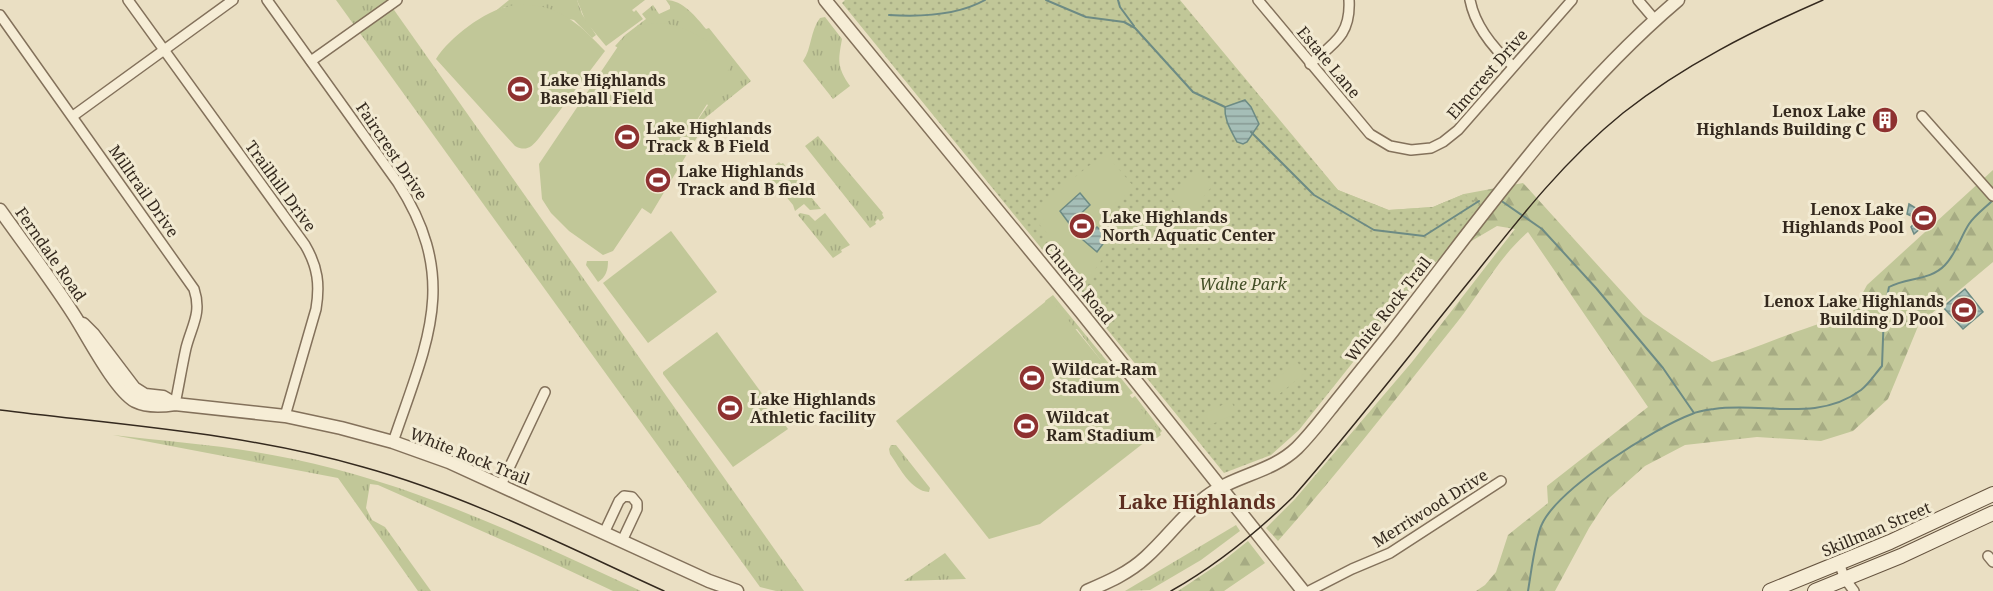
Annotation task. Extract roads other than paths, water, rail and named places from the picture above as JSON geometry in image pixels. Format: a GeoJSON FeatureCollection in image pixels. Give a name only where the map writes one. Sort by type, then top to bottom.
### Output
{"type":"FeatureCollection","features":[{"type":"Feature","properties":{"kind":"main road","name":"Skillman Street"},"geometry":{"type":"LineString","coordinates":[[1770,591],[1890,542],[1993,494]]}},
{"type":"Feature","properties":{"kind":"main road","name":"Skillman Street"},"geometry":{"type":"LineString","coordinates":[[1815,591],[1901,556],[1993,513]]}},
{"type":"Feature","properties":{"kind":"street","name":"Trailhill Drive"},"geometry":{"type":"LineString","coordinates":[[128,0],[305,245],[314,261],[318,276],[316,309],[285,417]]}},
{"type":"Feature","properties":{"kind":"street"},"geometry":{"type":"LineString","coordinates":[[73,116],[233,0]]}},
{"type":"Feature","properties":{"kind":"street","name":"Faircrest Drive"},"geometry":{"type":"LineString","coordinates":[[267,0],[411,202],[430,255],[434,299],[432,320],[427,342],[393,442]]}},
{"type":"Feature","properties":{"kind":"street"},"geometry":{"type":"LineString","coordinates":[[311,61],[397,0]]}},
{"type":"Feature","properties":{"kind":"street","name":"Estate Lane"},"geometry":{"type":"LineString","coordinates":[[1258,0],[1366,129],[1379,140]]}},
{"type":"Feature","properties":{"kind":"street"},"geometry":{"type":"LineString","coordinates":[[1310,64],[1340,39],[1347,26],[1349,0]]}},
{"type":"Feature","properties":{"kind":"street"},"geometry":{"type":"LineString","coordinates":[[1470,0],[1476,21],[1485,35],[1513,66]]}},
{"type":"Feature","properties":{"kind":"street","name":"Elmcrest Drive"},"geometry":{"type":"LineString","coordinates":[[1379,140],[1390,146],[1411,150],[1431,147],[1443,142],[1458,130],[1572,0]]}},
{"type":"Feature","properties":{"kind":"street"},"geometry":{"type":"LineString","coordinates":[[1638,0],[1655,20]]}},
{"type":"Feature","properties":{"kind":"street","name":"White Rock Trail"},"geometry":{"type":"LineString","coordinates":[[1087,591],[1135,566],[1155,548],[1188,511],[1220,487],[1272,466],[1289,455],[1311,434],[1542,138],[1594,79],[1678,0]]}},
{"type":"Feature","properties":{"kind":"street","name":"Church Road"},"geometry":{"type":"LineString","coordinates":[[827,1],[1081,312],[1303,591]]}},
{"type":"Feature","properties":{"kind":"street","name":"Milltrail Drive"},"geometry":{"type":"LineString","coordinates":[[0,15],[194,289],[198,302],[197,315],[186,348],[175,404]]}},
{"type":"Feature","properties":{"kind":"street"},"geometry":{"type":"LineString","coordinates":[[1922,116],[1993,196]]}},
{"type":"Feature","properties":{"kind":"street","name":"Ferndale Road"},"geometry":{"type":"LineString","coordinates":[[0,210],[75,317],[93,334],[126,386]]}},
{"type":"Feature","properties":{"kind":"street","name":"White Rock Trail"},"geometry":{"type":"LineString","coordinates":[[126,386],[134,400],[143,404],[162,406],[175,404],[285,417],[341,428],[393,442],[449,462],[709,581],[737,591]]}},
{"type":"Feature","properties":{"kind":"street"},"geometry":{"type":"LineString","coordinates":[[501,485],[545,392]]}},
{"type":"Feature","properties":{"kind":"street","name":"Merriwood Drive"},"geometry":{"type":"LineString","coordinates":[[1309,591],[1390,553],[1501,481]]}},
{"type":"Feature","properties":{"kind":"street"},"geometry":{"type":"LineString","coordinates":[[604,533],[619,501],[624,496],[632,497],[637,503],[637,509],[622,542]]}},
{"type":"Feature","properties":{"kind":"street"},"geometry":{"type":"LineString","coordinates":[[1839,563],[1845,579],[1854,591]]}},
{"type":"Feature","properties":{"kind":"water"},"geometry":{"type":"Polygon","coordinates":[[[1245,100],[1259,124],[1247,142],[1243,144],[1237,142],[1230,129],[1225,107],[1245,100]]]}},
{"type":"Feature","properties":{"kind":"water"},"geometry":{"type":"Polygon","coordinates":[[[1080,193],[1090,205],[1071,226],[1060,211],[1080,193]]]}},
{"type":"Feature","properties":{"kind":"water","name":"Lenox Lake Highlands Pool"},"geometry":{"type":"Polygon","coordinates":[[[1909,204],[1932,218],[1914,234],[1911,227],[1918,219],[1907,214],[1909,204]]]}},
{"type":"Feature","properties":{"kind":"water"},"geometry":{"type":"Polygon","coordinates":[[[1097,227],[1108,237],[1097,252],[1082,239],[1097,227]]]}},
{"type":"Feature","properties":{"kind":"water","name":"Lenox Lake Highlands Building D Pool"},"geometry":{"type":"Polygon","coordinates":[[[1965,289],[1983,312],[1963,329],[1943,307],[1965,289]]]}},
{"type":"Feature","properties":{"kind":"waterway"},"geometry":{"type":"LineString","coordinates":[[889,15],[914,16],[951,12],[985,0]]}},
{"type":"Feature","properties":{"kind":"waterway"},"geometry":{"type":"LineString","coordinates":[[1046,0],[1086,17],[1124,22],[1135,28],[1193,92],[1225,107]]}},
{"type":"Feature","properties":{"kind":"waterway"},"geometry":{"type":"LineString","coordinates":[[1118,0],[1120,7],[1134,26]]}},
{"type":"Feature","properties":{"kind":"waterway"},"geometry":{"type":"LineString","coordinates":[[1251,132],[1314,195],[1374,230],[1424,236],[1479,201]]}},
{"type":"Feature","properties":{"kind":"waterway"},"geometry":{"type":"LineString","coordinates":[[1500,200],[1542,229],[1596,288],[1663,368],[1694,413]]}},
{"type":"Feature","properties":{"kind":"waterway"},"geometry":{"type":"LineString","coordinates":[[1528,591],[1535,547],[1542,524],[1567,494],[1632,445],[1675,421],[1700,411],[1733,408],[1808,409],[1844,400],[1864,388],[1882,366],[1884,312],[1889,287],[1932,274],[1945,265],[1971,221],[1993,200]]}},
{"type":"Feature","properties":{"kind":"tram line"},"geometry":{"type":"LineString","coordinates":[[1171,591],[1204,571],[1235,548],[1293,497],[1363,414],[1527,209],[1582,149],[1623,113],[1694,64],[1770,24],[1823,0]]}},
{"type":"Feature","properties":{"kind":"tram line"},"geometry":{"type":"LineString","coordinates":[[0,410],[228,438],[318,455],[363,467],[478,507],[664,591]]}},
{"type":"Feature","properties":{"kind":"place","name":"Lake Highlands Baseball Field"},"geometry":{"type":"Point","coordinates":[520,89]}},
{"type":"Feature","properties":{"kind":"place","name":"Lenox Lake Highlands Building C"},"geometry":{"type":"Point","coordinates":[1885,120]}},
{"type":"Feature","properties":{"kind":"place","name":"Lake Highlands Track & B Field"},"geometry":{"type":"Point","coordinates":[627,137]}},
{"type":"Feature","properties":{"kind":"place","name":"Lake Highlands Track and B field"},"geometry":{"type":"Point","coordinates":[658,180]}},
{"type":"Feature","properties":{"kind":"place","name":"Lenox Lake Highlands Pool"},"geometry":{"type":"Point","coordinates":[1924,218]}},
{"type":"Feature","properties":{"kind":"place","name":"Lake Highlands North Aquatic Center"},"geometry":{"type":"Point","coordinates":[1082,226]}},
{"type":"Feature","properties":{"kind":"place","name":"Lenox Lake Highlands Building D Pool"},"geometry":{"type":"Point","coordinates":[1964,310]}},
{"type":"Feature","properties":{"kind":"place","name":"Wildcat-Ram Stadium"},"geometry":{"type":"Point","coordinates":[1032,378]}},
{"type":"Feature","properties":{"kind":"place","name":"Lake Highlands Athletic facility"},"geometry":{"type":"Point","coordinates":[730,408]}},
{"type":"Feature","properties":{"kind":"place","name":"Wildcat Ram Stadium"},"geometry":{"type":"Point","coordinates":[1026,426]}},
{"type":"Feature","properties":{"kind":"district","name":"Lake Highlands"},"geometry":{"type":"Point","coordinates":[1197,502]}},
{"type":"Feature","properties":{"kind":"park label","name":"Walne Park"},"geometry":{"type":"Point","coordinates":[1243,284]}}]}
